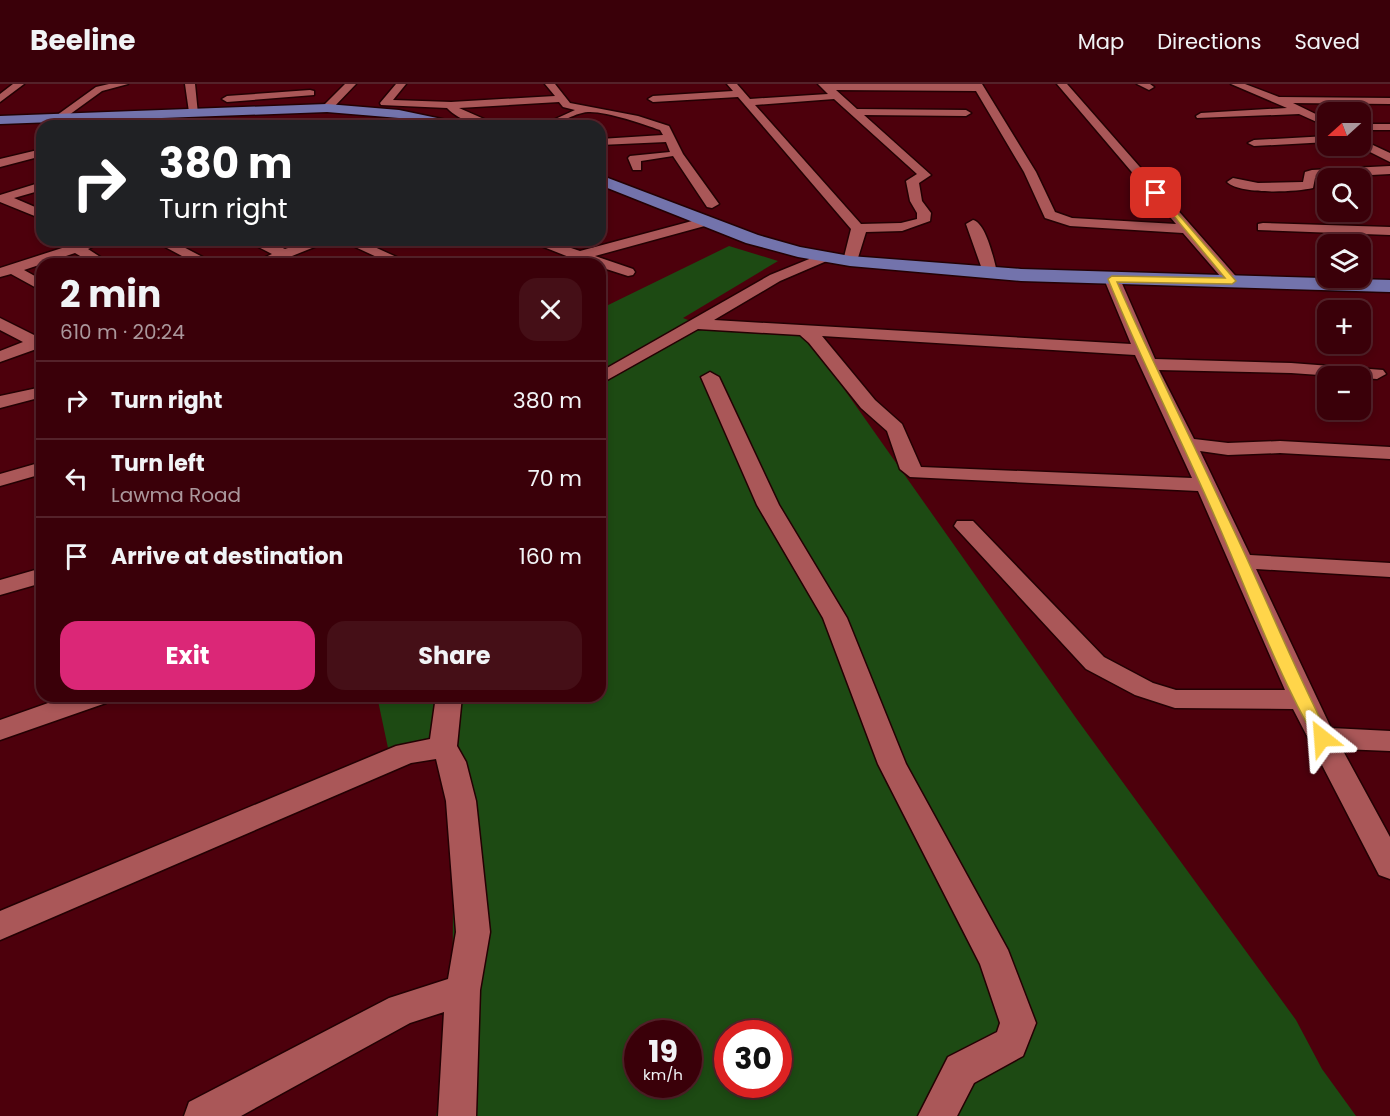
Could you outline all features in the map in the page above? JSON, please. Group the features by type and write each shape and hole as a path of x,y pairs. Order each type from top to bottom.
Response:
{"main road":[{"path":"105,120 194,112 327,108 399,114 428,120"},
{"path":"0,120 58,118 82,120"},
{"path":"606,182 710,213 782,248 850,261 1112,279 1390,286"}],"street":[{"path":"0,99 19,84"},
{"path":"58,118 99,89 123,84"},
{"path":"191,84 194,112"},
{"path":"327,108 351,84"},
{"path":"401,84 385,103 451,105 560,99"},
{"path":"732,84 857,228 859,232 850,261"},
{"path":"1062,84 1232,281"},
{"path":"1236,84 1278,100 1317,119"},
{"path":"826,86 925,175 912,181 916,201 924,213 923,221 902,227 857,228"},
{"path":"826,86 978,86 1026,165 1050,215 1070,222 1186,229"},
{"path":"235,87 227,89 228,102 310,93"},
{"path":"549,87 567,105 662,126 710,213 579,256"},
{"path":"513,90 525,89"},
{"path":"393,93 428,93"},
{"path":"653,99 837,96"},
{"path":"1278,100 1390,101"},
{"path":"451,105 459,114 477,120"},
{"path":"560,120 586,110"},
{"path":"1202,117 1301,111"},
{"path":"854,112 966,113"},
{"path":"1371,127 1390,127"},
{"path":"606,142 670,138"},
{"path":"1254,143 1317,140"},
{"path":"1371,148 1390,158"},
{"path":"0,152 36,151"},
{"path":"0,163 36,152"},
{"path":"637,167 634,158 677,154"},
{"path":"1233,182 1257,187 1305,186 1309,185 1309,175 1312,174 1390,170"},
{"path":"36,188 2,198 36,212"},
{"path":"973,224 982,244 990,272"},
{"path":"1263,227 1390,231"},
{"path":"46,258 83,246"},
{"path":"172,246 197,258"},
{"path":"266,246 284,254"},
{"path":"274,258 307,246"},
{"path":"362,246 390,258"},
{"path":"550,246 585,258"},
{"path":"77,248 94,258"},
{"path":"606,376 775,279 824,257"},
{"path":"6,271 36,261"},
{"path":"606,265 628,273"},
{"path":"6,271 36,284"},
{"path":"1112,279 1145,357 1207,485 1302,700 1390,866"},
{"path":"0,323 36,341"},
{"path":"696,324 1377,374"},
{"path":"805,331 815,339 868,404 895,428 906,452 910,469 916,473 1207,485"},
{"path":"0,357 36,343"},
{"path":"710,377 768,505 835,618 892,764 996,961 1018,1023 1010,1044 961,1070 938,1116"},
{"path":"0,402 36,393"},
{"path":"1187,444 1228,449 1280,447 1390,453"},
{"path":"0,480 36,470"},
{"path":"965,526 1095,663 1144,689 1175,699 1302,700"},
{"path":"1240,561 1390,570"},
{"path":"0,588 36,577"},
{"path":"0,730 80,702"},
{"path":"448,702 443,747 452,762 461,801 469,866 473,932 463,990 458,1116"},
{"path":"1322,738 1390,741"},
{"path":"0,926 343,782 406,753 443,747"},
{"path":"204,1116 400,1010 463,990"}],"green space":[{"path":"729,246 778,261 683,318 711,329 802,336 825,362 1076,718 1296,1020 1322,1069 1356,1116 436,1116 452,1050 454,758 388,748 378,702 606,702 606,306"}],"route":[{"path":"1156,193 1232,281 1112,279 1148,364 1227,529 1302,700 1322,738"}]}
